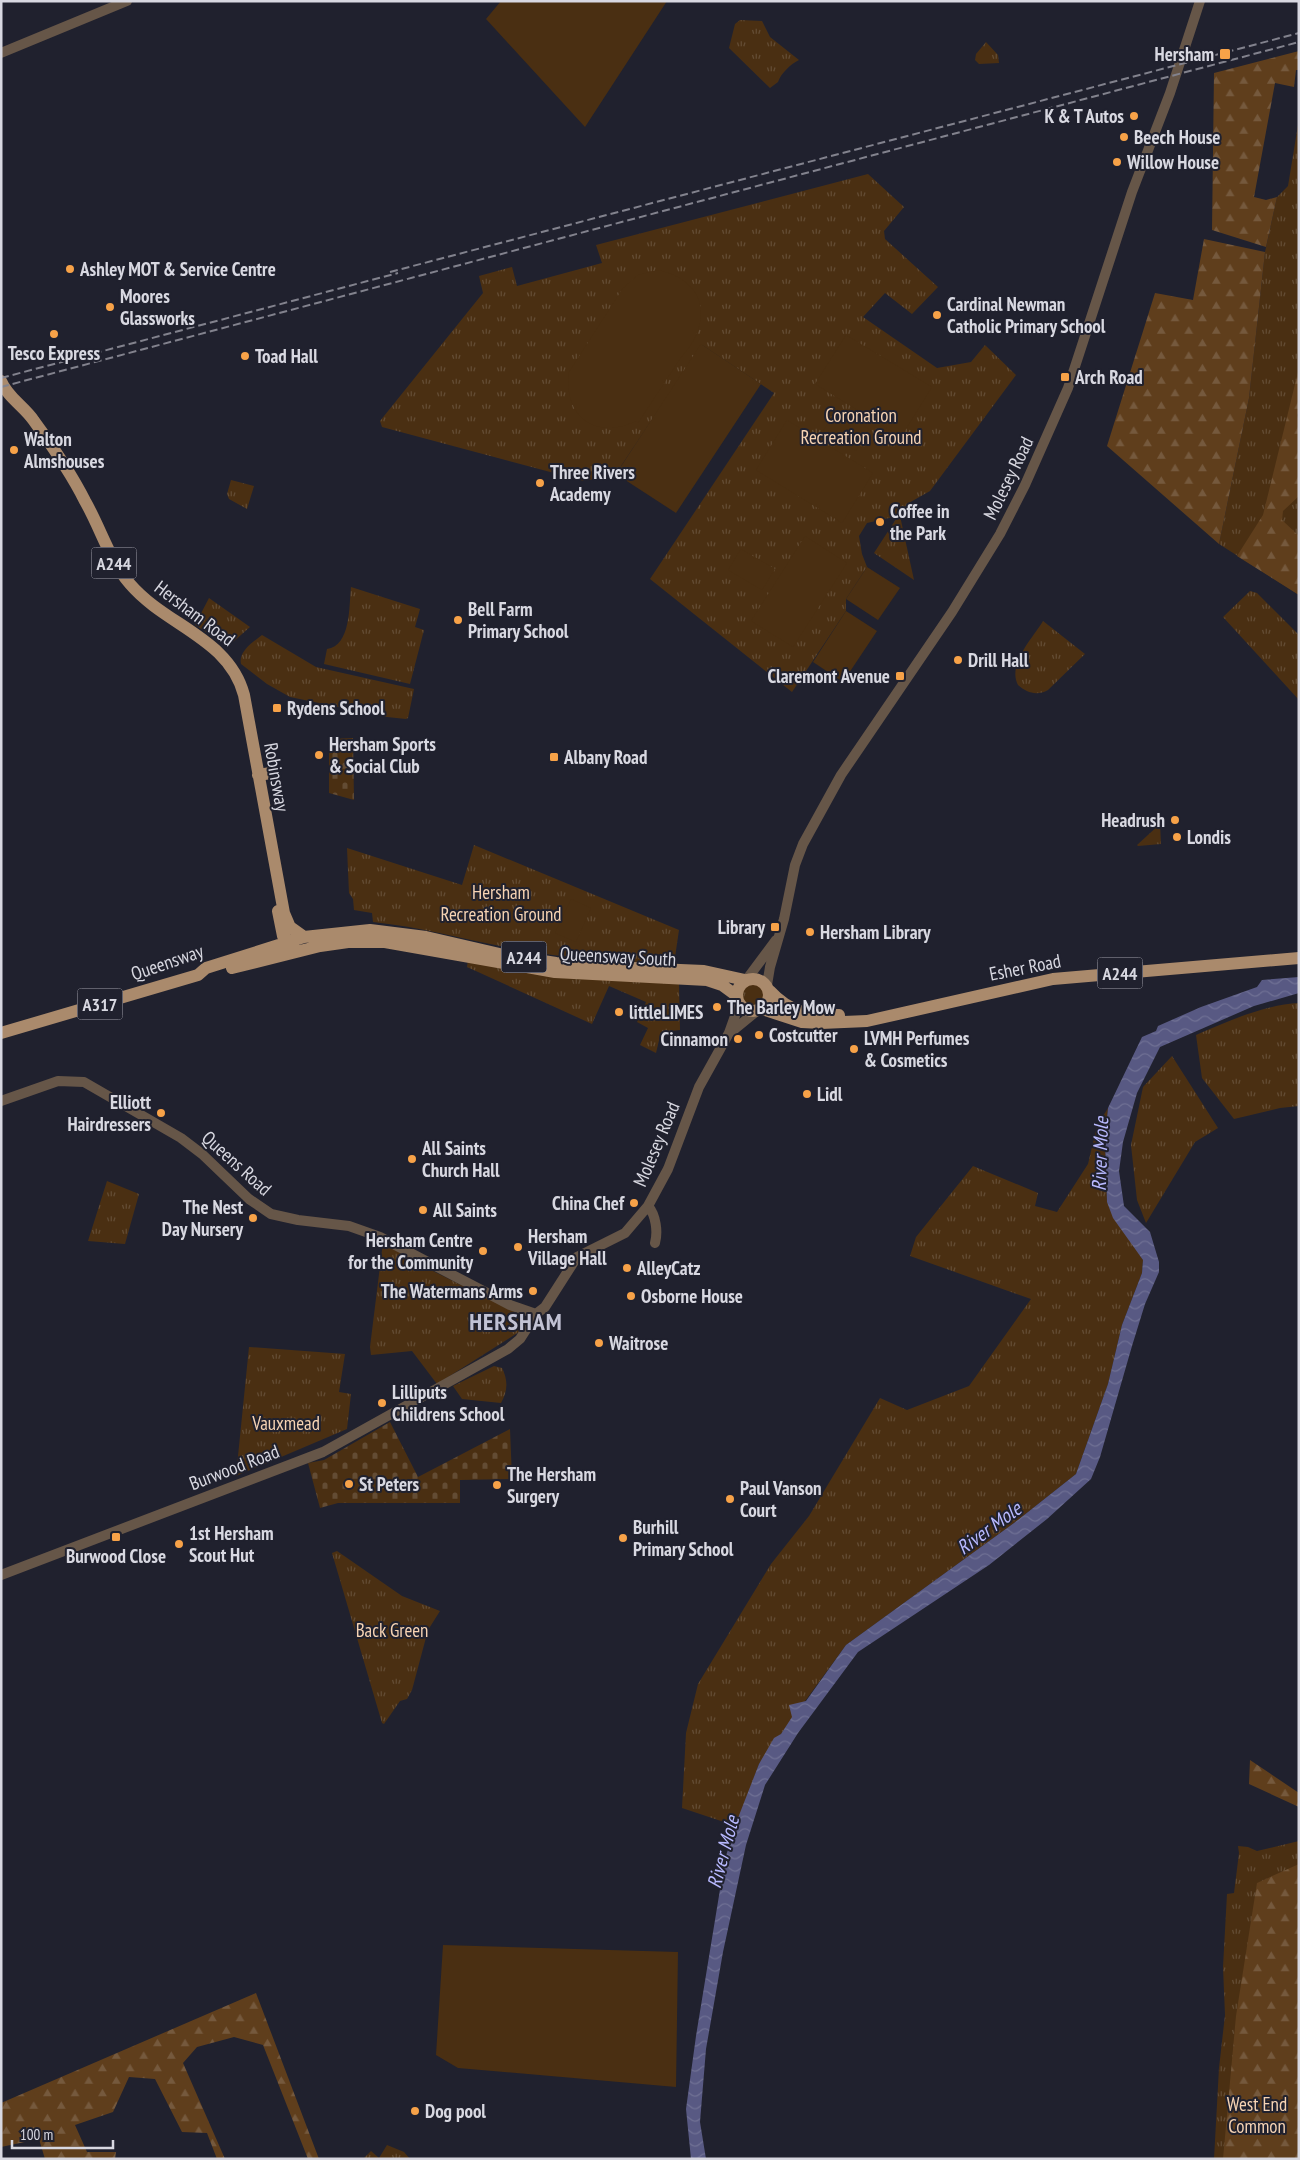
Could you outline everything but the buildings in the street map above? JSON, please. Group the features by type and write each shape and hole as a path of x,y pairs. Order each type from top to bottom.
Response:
{"main road":[{"name":"Hersham Road","path":"1,381 8,395 25,409 64,465 85,501 110,556 120,571 147,601 226,658 239,680 246,705"},
{"name":"Robinsway","path":"246,705 269,840 284,913 290,927 304,937"},
{"path":"258,775 271,773"},
{"path":"256,842 269,840"},
{"name":"Robinsway","path":"272,856 282,932 287,942"},
{"name":"Queensway South","path":"287,942 304,937 359,931 388,931 504,955 609,967 704,971 746,980"},
{"name":"A244","path":"287,942 294,947 320,946"},
{"name":"Queensway","path":"1,1033 198,974 206,968 287,942"},
{"name":"Queensway South","path":"198,974 210,974 320,946 348,942 385,942 413,945 502,964 555,972 656,979 699,979 722,985 737,998"},
{"name":"Esher Road","path":"768,988 784,1004 796,1011 819,1014 863,1014 905,1006 1013,979 1059,971 1299,951"},
{"name":"Esher Road","path":"760,1010 802,1022 866,1021 1053,979 1299,958"},
{"path":"757,979 768,988 768,1002 760,1010 746,1008 737,998 739,986 746,980 757,979"}],"street":[{"path":"1,53 127,1"},
{"name":"Molesey Road","path":"768,988 795,865 803,844 841,775 952,612 1000,534 1056,418 1071,379 1143,159 1187,44 1200,1"},
{"name":"Molesey Road","path":"746,980 779,935"},
{"name":"Molesey Road","path":"536,1314 545,1307 577,1257 625,1233 648,1206 668,1169 699,1087 729,1033 735,1016 737,998"},
{"name":"Molesey Road","path":"729,1033 760,1010"},
{"name":"Queens Road","path":"1,1101 58,1081 84,1082 181,1138 202,1154 249,1199 271,1214 360,1229 380,1237 510,1305 536,1314"},
{"path":"648,1206 653,1213 656,1243"},
{"name":"Burwood Road","path":"1,1575 323,1452 508,1349 520,1339 536,1314"}],"green space":[{"path":"501,1 667,1 585,127 486,19"},
{"path":"740,20 762,21 770,37 799,60 787,69 781,75 778,82 770,88 729,48 735,24"},
{"path":"986,42 998,55 999,63 979,64 975,60 976,54"},
{"path":"1299,51 1299,70 1296,70 1294,87 1275,83 1254,197 1266,200 1277,197 1266,247 1212,230 1214,73"},
{"path":"1298,125 1299,595 1219,544 1249,398 1265,252 1277,197 1288,186"},
{"name":"Coronation Recreation Ground","path":"868,174 904,207 884,231 885,239 938,287 912,314 885,293 863,317 937,368 971,362 985,345 1016,375 930,491 907,504 900,516 914,580 874,553 898,516 867,523 859,536 862,554 867,567 846,599 846,611 792,692 650,579 774,393 702,345 615,475 584,481 382,427 380,421 483,293 479,276 512,267 517,286 602,263 596,245"},
{"path":"1204,239 1265,252 1249,398 1219,544 1107,446 1155,293 1193,300"},
{"path":"658,270 679,278 694,291 699,300 701,310 696,336 638,423 636,421 607,428 595,426 585,421 571,401 568,388 569,372 623,288 638,275"},
{"path":"846,335 932,387 901,437 815,384"},
{"path":"701,344 761,384 676,513 616,474"},
{"path":"1299,368 1299,411 1297,415 1299,422 1299,496 1283,511 1282,520 1299,536 1299,595 1237,556 1263,515"},
{"name":"Coronation Recreation Ground","path":"836,409 869,429 856,451 823,431"},
{"path":"787,420 873,473 842,523 756,470"},
{"path":"231,480 254,486 247,509 229,499 227,494"},
{"path":"805,536 847,563 793,647 751,621"},
{"path":"741,549 775,569 762,590 728,570"},
{"path":"867,567 900,588 878,620 846,599"},
{"path":"351,587 420,609 415,627 424,630 410,684 324,664 327,649 341,641 345,633 349,614"},
{"path":"1250,591 1257,593 1299,635 1299,700 1223,617"},
{"path":"209,598 250,627 233,642 225,644 195,625"},
{"path":"846,611 877,631 843,682 813,662"},
{"path":"1043,621 1085,654 1048,690 1032,693 1018,685 1016,669 1018,660"},
{"path":"262,635 316,667 414,689 408,718 387,717 290,697 267,684 241,664 244,651"},
{"path":"353,738 354,800 329,793 329,739"},
{"path":"1160,824 1161,844 1137,845"},
{"name":"Hersham Recreation Ground","path":"474,845 679,930 674,964 594,959 535,952 426,930 373,922 372,913 354,910 353,899 349,893 347,848 462,885"},
{"path":"571,899 591,908 576,942 555,933"},
{"path":"468,959 679,984 680,1030 661,1032 656,1053 640,1045 648,1028 637,1022 646,1002 609,986 592,1024 467,967"},
{"path":"753,983 762,986 765,995 762,1004 753,1007 744,1004 741,995 744,986"},
{"path":"1299,1003 1299,1106 1280,1108 1234,1119 1202,1078 1196,1035 1259,1010"},
{"path":"1172,1056 1218,1128 1195,1142 1146,1223 1137,1200 1131,1145 1143,1087"},
{"path":"1108,1108 1105,1140 1107,1202 1143,1260 1142,1273 1122,1325 1108,1384 1076,1474 1014,1523 846,1645 759,1764 736,1826 682,1808 686,1733 698,1684 771,1564 809,1516 880,1398 907,1410 969,1386 1031,1299 910,1256 916,1237 973,1166 1038,1193 1035,1206 1057,1212 1088,1164 1097,1126"},
{"path":"107,1181 139,1194 125,1244 88,1241"},
{"path":"383,1242 425,1267 521,1315 524,1320 519,1332 437,1384 412,1351 371,1355 370,1347"},
{"name":"Vauxmead","path":"249,1347 345,1354 339,1392 351,1394 347,1429 236,1476"},
{"path":"494,1366 502,1368 505,1377 506,1390 501,1403 462,1399 453,1386"},
{"path":"390,1422 418,1477 510,1429 512,1479 460,1480 460,1503 338,1503 320,1508 308,1463 324,1460"},
{"name":"Back Green","path":"337,1551 402,1596 440,1611 428,1630 412,1690 407,1699 400,1701 384,1724 382,1723 332,1553"},
{"path":"1250,1760 1299,1793 1299,1807 1249,1784"},
{"name":"West End Common","path":"1299,1841 1299,2159 1214,2159 1219,2068 1225,2015 1223,1967 1227,1894 1234,1893 1239,1853 1238,1846 1248,1847 1257,1851"},
{"name":"West End Common","path":"1299,1864 1299,2159 1223,2159 1236,2016 1257,1883"},
{"path":"443,1945 678,1952 676,2087 458,2068 436,2055"},
{"path":"256,1993 319,2159 308,2159 263,2045 234,2037 197,2047 183,2063 225,2159 217,2159 207,2133 182,2132 155,2079 129,2077 113,2112 75,2125 87,2152 116,2152 115,2159 45,2159 39,2139 1,2147 1,2103"},
{"path":"387,2145 404,2152 410,2159 363,2159 371,2151 379,2158"}],"water":[{"path":"1299,977 1299,993 1254,1006 1160,1047 1137,1093 1123,1142 1119,1171 1124,1206 1150,1232 1159,1262 1159,1272 1145,1304 1100,1457 1091,1479 1047,1519 989,1565 858,1652 798,1733 765,1785 746,1845 723,1952 706,2049 700,2122 706,2159 691,2159 686,2109 725,1859 738,1818 759,1764 774,1738 781,1734 792,1717 789,1705 806,1701 846,1645 1014,1523 1076,1474 1108,1384 1122,1325 1142,1273 1143,1260 1113,1218 1107,1202 1105,1140 1108,1108 1142,1037 1156,1031 1158,1026 1201,1007 1257,987 1262,980"}],"railway":[{"path":"390,272 1299,33"},
{"path":"1,387 1299,42"},
{"path":"1,378 398,273"}],"place":[{"name":"Hersham","path":"1225,54"},
{"name":"K & T Autos","path":"1134,116"},
{"name":"Beech House","path":"1124,137"},
{"name":"Willow House","path":"1117,162"},
{"name":"Ashley MOT & Service Centre","path":"70,269"},
{"name":"Moores Glassworks","path":"110,307"},
{"name":"Cardinal Newman Catholic Primary School","path":"937,315"},
{"name":"Tesco Express","path":"54,334"},
{"name":"Toad Hall","path":"245,356"},
{"name":"Arch Road","path":"1065,377"},
{"name":"Walton Almshouses","path":"14,450"},
{"name":"Three Rivers Academy","path":"540,483"},
{"name":"Coffee in the Park","path":"880,522"},
{"name":"Bell Farm Primary School","path":"458,620"},
{"name":"Drill Hall","path":"958,660"},
{"name":"Claremont Avenue","path":"900,676"},
{"name":"Rydens School","path":"277,708"},
{"name":"Hersham Sports & Social Club","path":"319,755"},
{"name":"Albany Road","path":"554,757"},
{"name":"Headrush","path":"1175,820"},
{"name":"Londis","path":"1177,837"},
{"name":"Library","path":"775,927"},
{"name":"Hersham Library","path":"810,932"},
{"name":"The Barley Mow","path":"717,1007"},
{"name":"littleLIMES","path":"619,1012"},
{"name":"Costcutter","path":"759,1035"},
{"name":"Cinnamon","path":"738,1039"},
{"name":"LVMH Perfumes & Cosmetics","path":"854,1049"},
{"name":"Lidl","path":"807,1094"},
{"name":"Elliott Hairdressers","path":"161,1113"},
{"name":"All Saints Church Hall","path":"412,1159"},
{"name":"China Chef","path":"634,1203"},
{"name":"All Saints","path":"423,1210"},
{"name":"The Nest Day Nursery","path":"253,1218"},
{"name":"Hersham Village Hall","path":"518,1247"},
{"name":"Hersham Centre for the Community","path":"483,1251"},
{"name":"AlleyCatz","path":"627,1268"},
{"name":"The Watermans Arms","path":"533,1291"},
{"name":"Osborne House","path":"631,1296"},
{"name":"Waitrose","path":"599,1343"},
{"name":"Lilliputs Childrens School","path":"382,1403"},
{"name":"St Peters","path":"349,1484"},
{"name":"The Hersham Surgery","path":"497,1485"},
{"name":"Paul Vanson Court","path":"730,1499"},
{"name":"Burwood Close","path":"116,1537"},
{"name":"Burhill Primary School","path":"623,1538"},
{"name":"1st Hersham Scout Hut","path":"179,1544"},
{"name":"Dog pool","path":"415,2111"}],"district":[{"name":"HERSHAM","path":"516,1321"}],"water label":[{"name":"River Mole","path":"1100,1154"},
{"name":"River Mole","path":"989,1528"},
{"name":"River Mole","path":"723,1852"}]}
